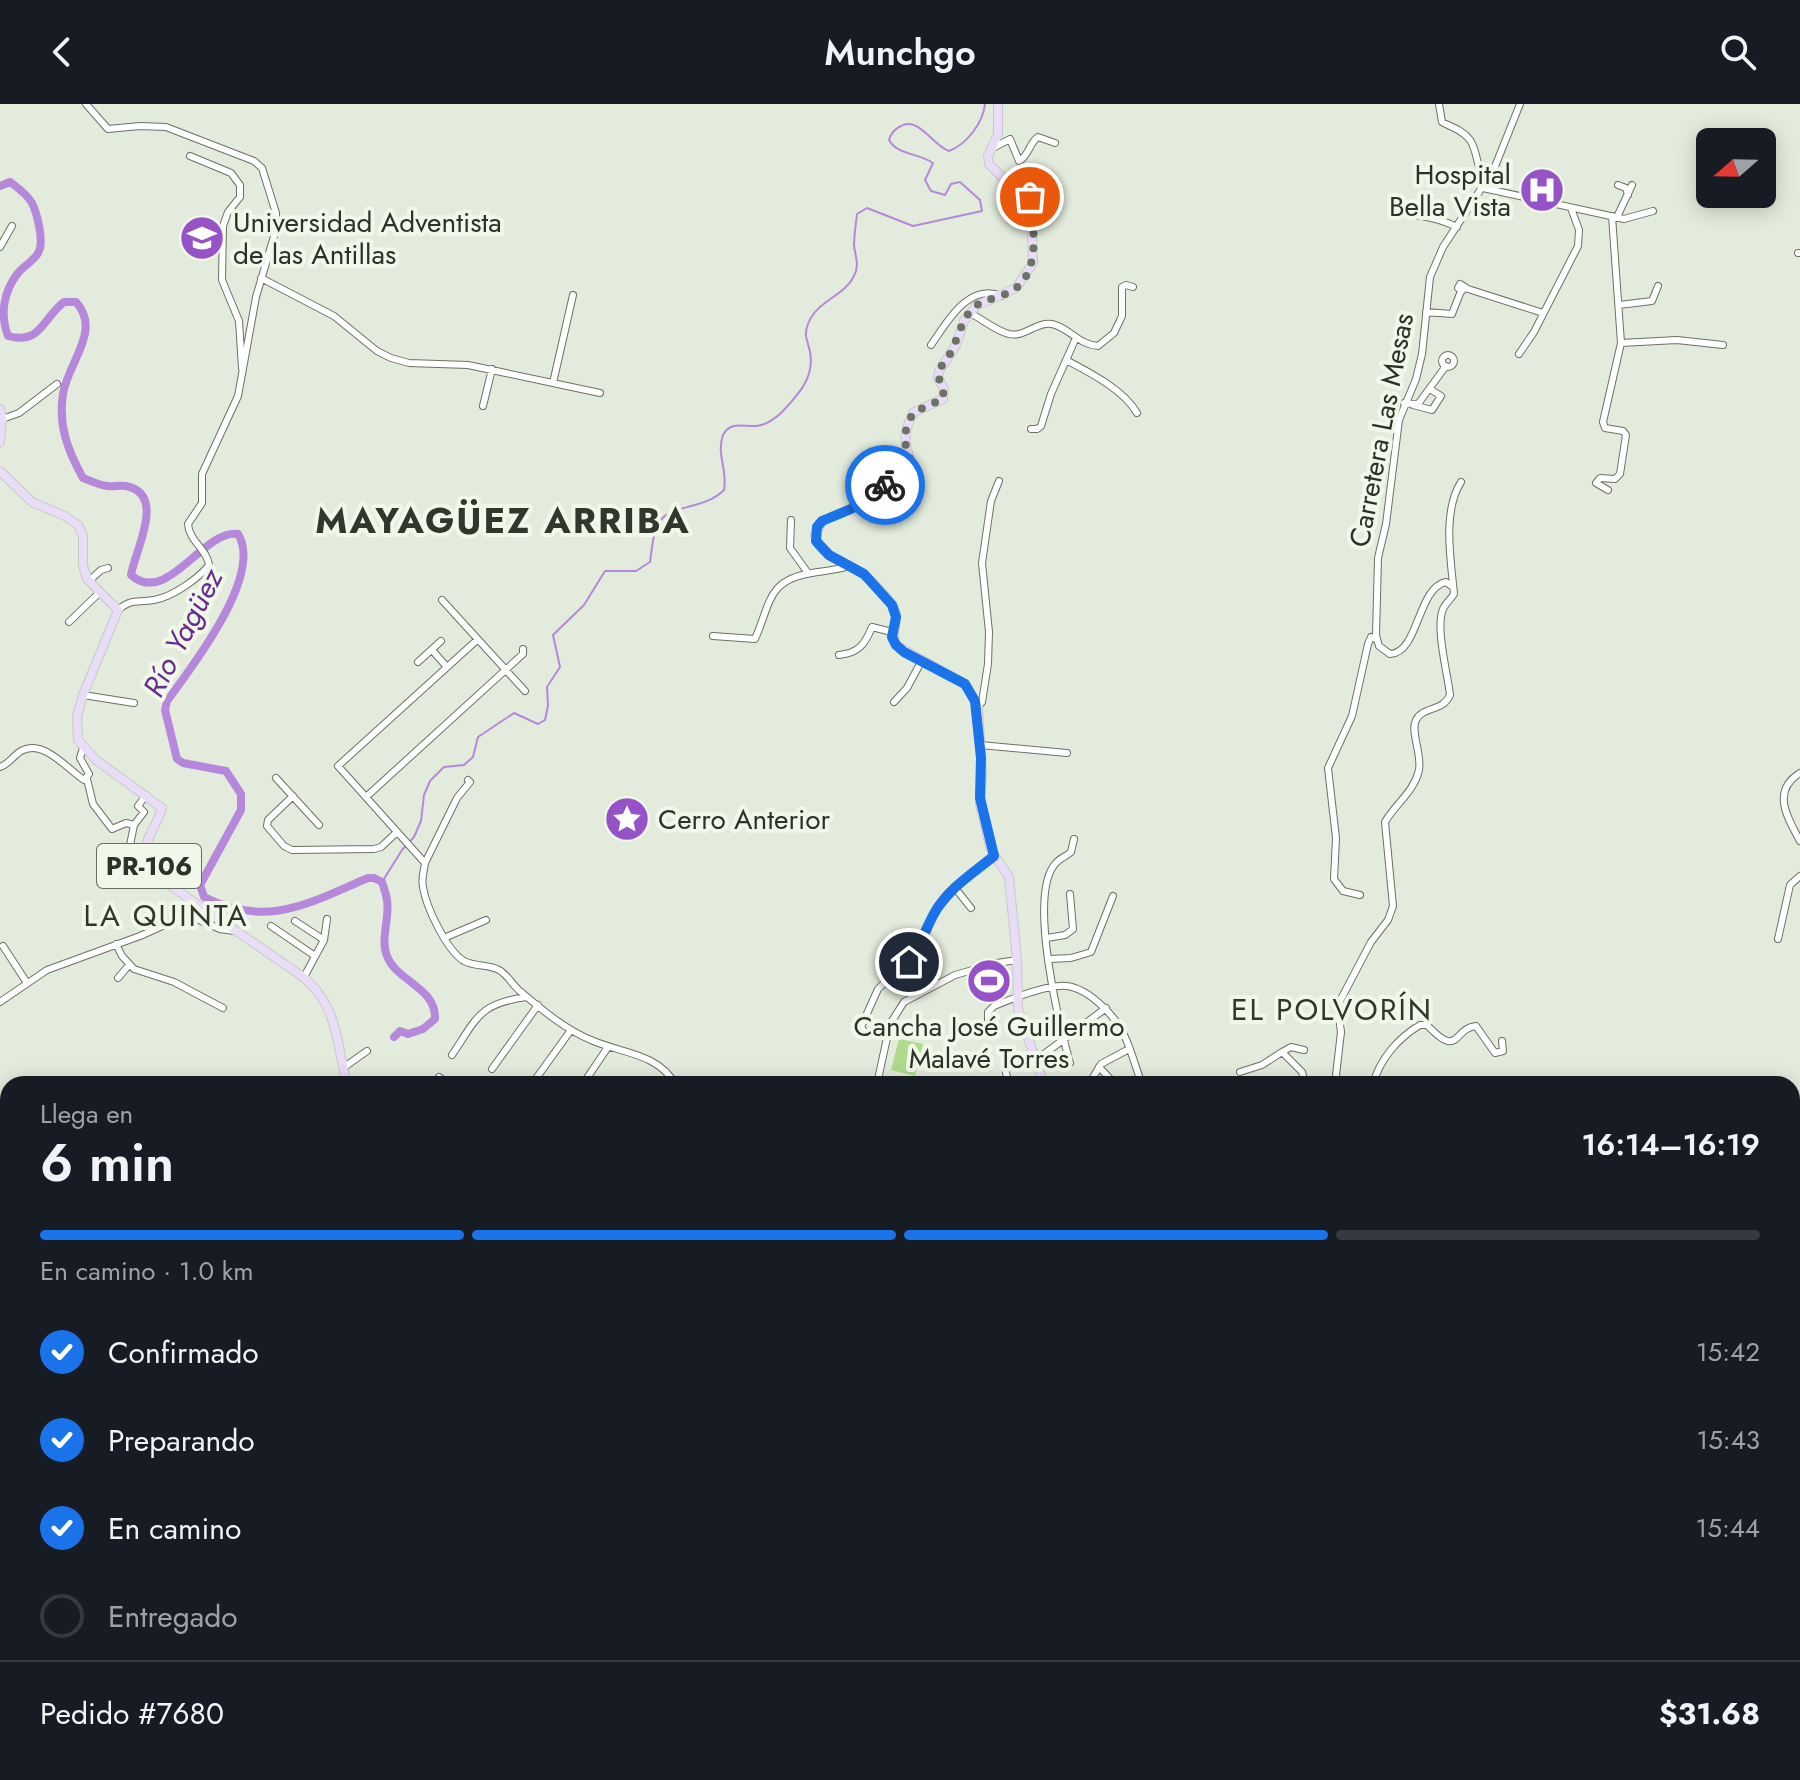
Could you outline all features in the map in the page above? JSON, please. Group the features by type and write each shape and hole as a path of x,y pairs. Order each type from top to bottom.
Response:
{"main road":[{"path":"998,104 998,134 988,156 989,164 1001,176 1025,190 1031,205 1033,263 1016,288 976,306 970,313 956,345 939,371 938,378 944,389 943,399 914,412 905,430 904,446 913,466 908,474 883,486 851,509 822,521 815,535 821,549 868,578 893,607 896,617 892,632 898,648 965,684 978,707 980,798 994,856 1009,877 1020,1017 1041,1076"},
{"path":"0,442 1,414"},
{"path":"0,471 32,502 78,525 83,536 83,565 89,581 118,610 83,695 76,729 83,748 146,795"},
{"name":"PR-106","path":"146,795 162,808 145,842 145,856 156,876 304,977 322,996 331,1012 345,1076"}],"street":[{"path":"86,104 108,129 166,127 260,165 276,219 238,396 202,474 202,503 188,524 189,533 207,557 209,565 170,594 156,600 128,602 118,610"},
{"path":"1439,104 1442,122 1455,127 1471,140 1484,186 1614,216 1636,217 1653,211"},
{"name":"Carretera Las Mesas","path":"1376,639 1378,558 1386,524 1399,420 1418,373 1431,273 1440,252 1484,186 1520,104"},
{"path":"991,149 1010,139 1019,161 1038,137 1055,143"},
{"path":"190,156 231,173 240,185 240,197 228,212 223,226 222,280 239,321 243,371"},
{"path":"1618,185 1626,188 1629,196"},
{"path":"1608,490 1596,483 1600,478 1615,479 1620,474 1626,435 1623,431 1605,428 1603,422 1621,343 1614,216 1629,196 1632,185"},
{"path":"1519,354 1531,337 1579,240 1571,208"},
{"path":"1393,210 1436,217 1457,227"},
{"path":"0,247 12,226"},
{"path":"261,278 334,316 377,351 391,358 409,363 492,369 600,393"},
{"path":"1619,305 1652,301 1658,286"},
{"path":"970,313 1009,334 1049,324 1061,328 1075,340 1098,346 1109,339 1122,316 1122,287 1133,287"},
{"path":"1426,312 1452,314 1463,290 1543,313"},
{"path":"931,345 960,305 990,293 1001,296"},
{"path":"553,383 573,295"},
{"path":"1031,429 1041,426 1075,340"},
{"path":"1621,343 1677,340 1723,345"},
{"path":"1066,360 1130,401 1137,413"},
{"path":"1413,405 1422,401 1446,366"},
{"path":"483,406 492,369"},
{"path":"1,414 19,413 57,384"},
{"path":"1404,403 1432,410 1441,396 1430,389"},
{"path":"978,707 982,702 988,654 982,563 991,501 999,481"},
{"path":"1336,1076 1341,999 1371,942 1388,920 1393,906 1384,827 1417,778 1420,763 1414,732 1416,720 1422,714 1443,706 1449,699 1442,618 1443,609 1453,597 1450,532 1454,501 1461,482"},
{"path":"791,520 790,548 808,573"},
{"path":"713,636 755,639 779,584 808,573 850,566"},
{"path":"89,581 108,568"},
{"path":"1360,895 1343,891 1334,879 1336,838 1327,774 1352,716 1371,637 1386,652 1395,655 1407,643 1435,587 1446,582 1453,587"},
{"path":"69,622 100,592"},
{"path":"442,600 525,691"},
{"path":"839,655 849,655 860,649 872,627 892,632"},
{"path":"425,863 338,766 477,640"},
{"path":"418,662 441,641"},
{"path":"366,797 395,776 523,654 523,649"},
{"path":"432,650 447,667"},
{"path":"894,702 907,688 921,662"},
{"path":"83,695 134,703"},
{"path":"980,745 1067,753"},
{"path":"83,748 80,758 89,771 87,779 93,804 112,829 126,823 134,825"},
{"path":"0,767 24,750 43,749 81,778 87,779"},
{"path":"1800,773 1785,787 1782,797 1800,841"},
{"path":"276,778 319,825"},
{"path":"468,780 470,782 457,798 425,863 423,887 444,938 462,960 499,970 527,997 571,1030 608,1047 646,1058 661,1066 669,1076"},
{"path":"130,845 134,825 144,812 138,806 146,795"},
{"path":"293,796 268,820 267,826 284,846 292,850 374,849 381,847 396,833"},
{"path":"1789,819 1799,821"},
{"path":"1070,1063 1051,988 1044,893 1056,863 1071,852 1074,839"},
{"path":"119,863 145,856"},
{"path":"888,1036 865,1033 861,1027 878,989 919,949 935,912 955,888 994,856"},
{"path":"1778,939 1790,885 1800,876"},
{"path":"955,888 971,908"},
{"path":"1047,938 1068,934 1073,929 1070,894"},
{"path":"1049,959 1071,958 1091,952 1113,896"},
{"path":"0,1002 47,970 186,917 234,931"},
{"path":"304,977 324,940 327,919"},
{"path":"444,938 486,920"},
{"path":"295,921 324,940"},
{"path":"271,926 315,956"},
{"path":"116,944 129,965 174,982 223,1008"},
{"path":"3,946 27,983"},
{"path":"919,949 937,955"},
{"path":"873,1035 892,1021 904,1002 947,978 1017,960"},
{"path":"118,978 129,965"},
{"path":"988,1032 990,1010 1060,985 1071,988 1106,1008 1122,1031 1139,1076"},
{"path":"452,1055 487,1007 500,1001 527,997"},
{"path":"492,1069 538,1005"},
{"path":"1036,1060 1106,1008"},
{"path":"879,1076 888,1036 893,1031 892,1021"},
{"path":"1376,1076 1384,1057 1420,1025 1427,1025 1440,1039 1447,1041 1459,1038 1467,1028 1476,1026 1495,1053 1503,1051 1502,1041"},
{"path":"538,1076 571,1030"},
{"path":"343,1068 365,1052 358,1042"},
{"path":"588,1076 608,1047"},
{"path":"1240,1072 1267,1062 1291,1047 1304,1050"},
{"path":"1094,1076 1099,1067 1129,1049"},
{"path":"1282,1052 1303,1076"},
{"path":"1099,1067 1107,1076"}],"green space":[{"path":"899,1039 923,1044 915,1076 891,1070"}],"waterway":[{"path":"382,882 414,837 421,821 424,795 430,781 444,767 464,765 473,757 478,737 514,713 538,724 545,720 547,687 560,667 553,635 584,605 605,571 636,571 650,562 654,533 663,517 716,497 724,490 721,442 726,431 733,426 768,423 799,392 810,370 806,335 808,324 818,309 850,283 856,272 854,245 857,214 867,208 913,226 982,211 980,200 960,182 951,184 945,195 931,191 925,180 933,163 897,149 889,140 899,127 914,125 949,151 973,132 985,104"},
{"name":"Río Yagüez","path":"0,186 10,182 30,199 38,220 41,241 37,254 18,273 6,296 4,312 8,336 19,338 34,334 64,302 76,302 83,313 85,335 63,394 63,428 83,478 109,486 126,486 138,491 145,500 145,524 131,575 144,582 158,581 171,575 212,543 238,534 243,552 241,573 233,596 207,644 167,701 165,710 177,759 183,763 226,771 241,794 241,810 200,885 204,897 248,911 268,912 307,903 368,878 382,882 388,907 384,943 387,956 392,965 429,999 435,1019 423,1029 408,1034 400,1031 394,1037"}],"way so far":[{"path":"885,485 902,479 913,466 904,446 905,430 914,412 943,399 944,389 938,378 939,371 956,345 964,321 972,309 1012,290 1027,275 1033,263 1030,197"}],"place":[{"name":"Hospital Bella Vista","path":"1542,190"},
{"name":"Universidad Adventista de las Antillas","path":"202,238"},
{"name":"Cerro Anterior","path":"627,819"},
{"name":"Cancha José Guillermo Malavé Torres","path":"989,981"}],"district":[{"name":"MAYAGÜEZ ARRIBA","path":"503,520"},
{"name":"LA QUINTA","path":"166,916"},
{"name":"EL POLVORÍN","path":"1332,1010"}],"route":[{"path":"885,485 851,509 822,521 817,527 816,541 829,555 864,574 892,605 896,617 892,637 898,648 965,684 971,693 978,707 982,774 980,804 994,856 955,888 935,912 919,949 909,962"}]}
